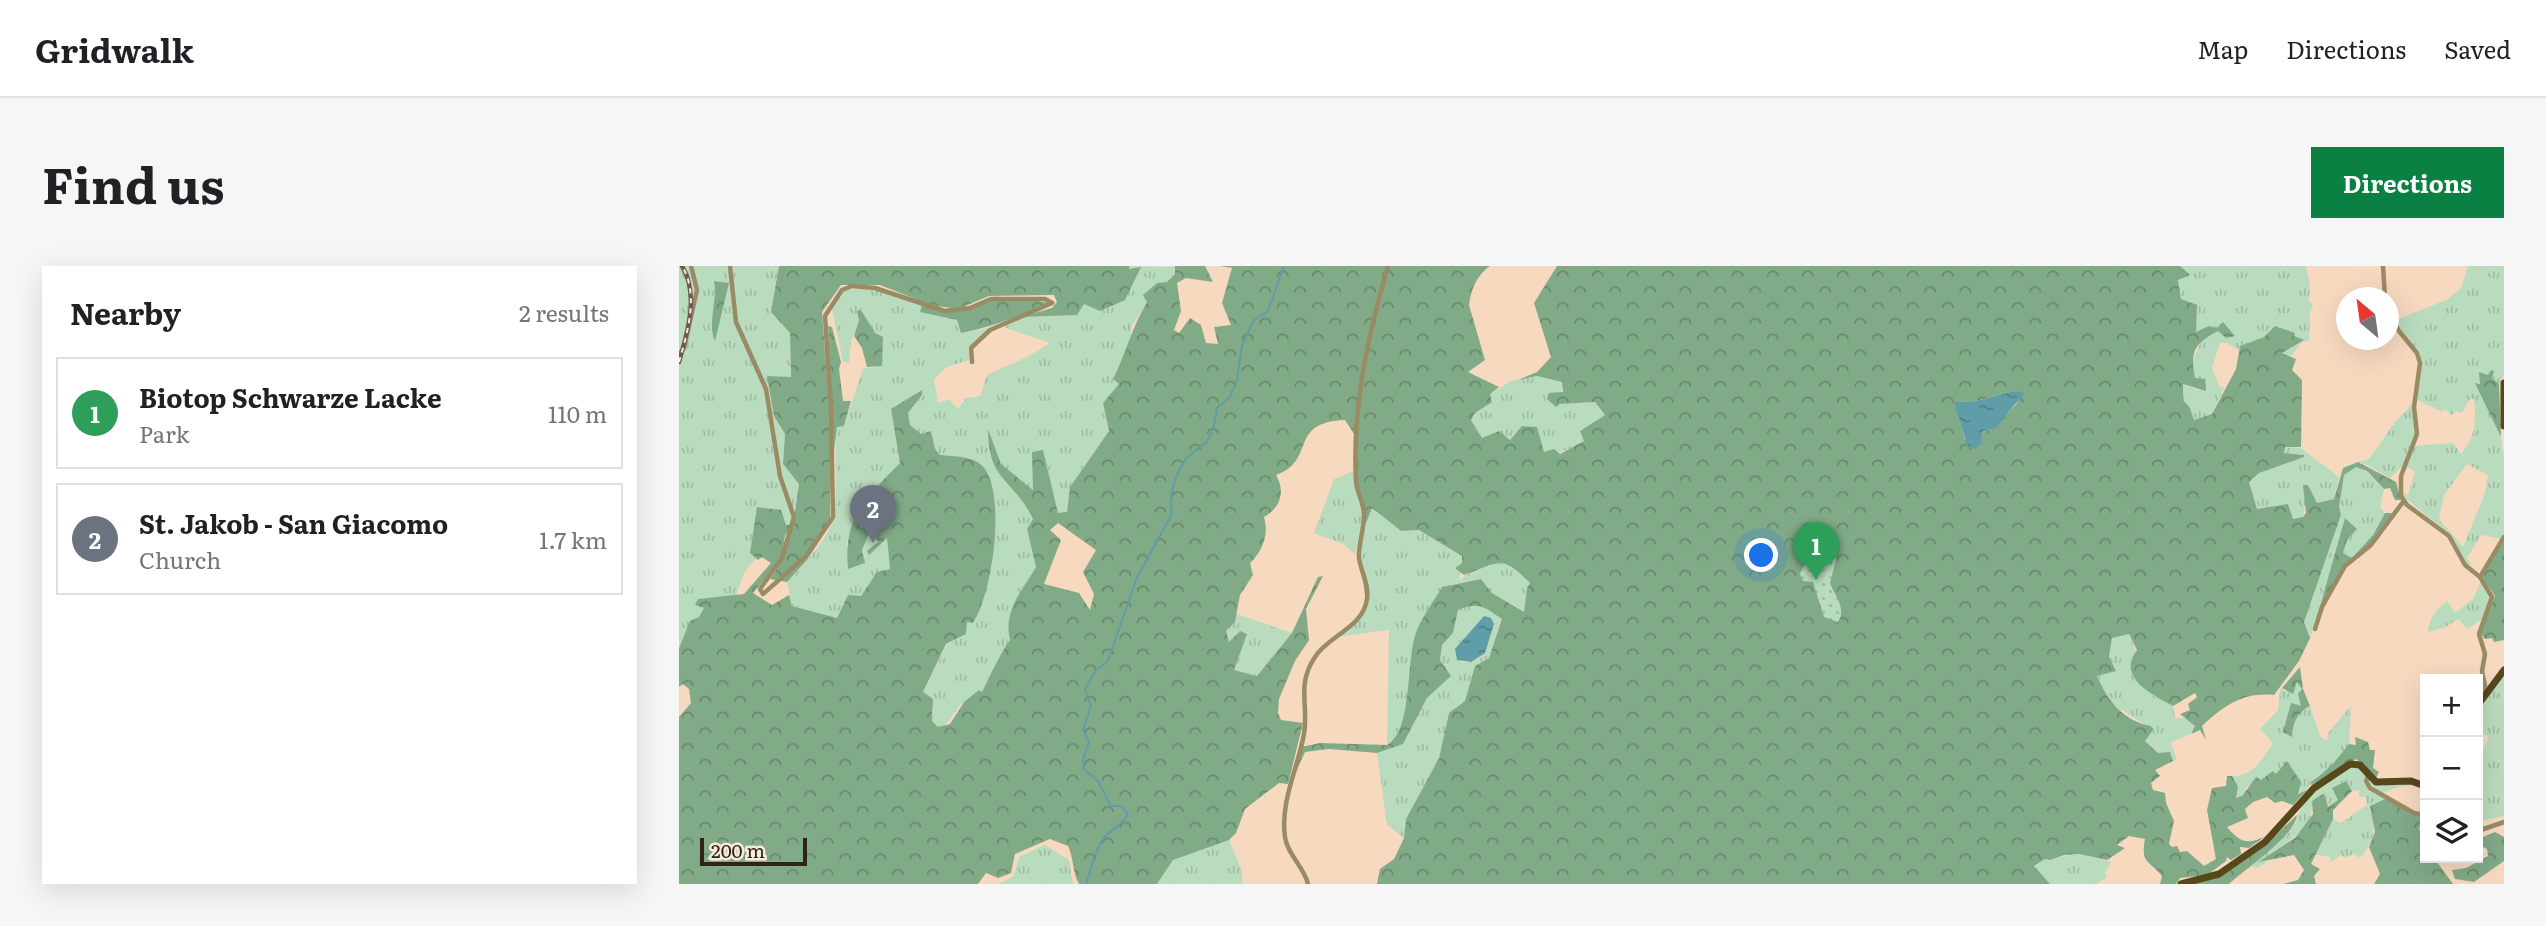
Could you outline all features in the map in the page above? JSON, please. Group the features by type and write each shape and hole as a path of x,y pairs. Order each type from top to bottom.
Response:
{"main road":[{"path":"2504,383 2504,426"},
{"path":"2483,698 2504,670"},
{"path":"2181,883 2219,874 2265,842 2314,788 2346,766 2357,763 2376,782 2411,781 2420,784"}],"street":[{"path":"679,354 684,348 697,290 691,266"},
{"path":"730,266 736,323 766,389 780,476 794,517 782,558 760,589 763,594 806,556 833,517 829,458 831,410 825,316 844,289 876,288 945,311 971,308 991,299 1051,300 1051,306 1014,317 976,340 971,348 972,362"},
{"path":"1308,884 1303,869 1285,841 1286,798 1304,736 1303,689 1311,663 1325,643 1358,619 1366,602 1366,583 1359,557 1364,505 1356,482 1358,407 1375,311 1388,266"},
{"path":"2383,266 2384,287"},
{"path":"2399,331 2417,353 2420,363 2414,407 2416,437 2400,482 2403,502 2449,536 2465,565 2480,578 2492,597 2479,634 2485,654 2482,674"},
{"path":"2315,629 2322,607 2345,566 2371,545 2403,502"},
{"path":"2480,578 2504,537"},
{"path":"2368,775 2366,781 2370,788 2420,814"},
{"path":"2483,829 2504,822"}],"green space":[{"path":"679,266 779,266 771,312 790,333 791,378 768,376 774,415 785,434 783,464 799,484 795,525 786,525 750,553 756,558 745,571 736,596 698,599 704,608 699,617 690,622 679,648"},
{"path":"779,266 1141,267 1125,300 1100,311 1084,304 1077,315 1021,317 1052,308 1057,302 1054,295 989,296 958,309 931,305 880,285 841,285 822,312 830,419 830,518 834,519 807,560 787,582 770,579 788,546 799,484 783,464 785,434 774,416 767,376 791,377 790,333 771,312"},
{"path":"1129,266 1176,267 1175,274 1147,302 1132,326 1129,347 1113,379 1119,384 1103,403 1109,431 1070,487 1067,512 1058,514 1043,450 1034,491 1001,464 988,430 989,447 998,471 1033,519 1027,529 1036,567 1013,612 1010,640 982,692 961,704 945,726 938,727 931,721 934,710 923,692 947,644 966,634 972,458 940,455 935,449 931,431 921,434 909,425 908,413 922,395 891,409 900,464 859,504 846,546 866,557 862,550 871,527 878,542 867,552 869,554 887,537 890,569 877,572 861,597 837,618 792,606 787,582 819,545 833,520 837,427 844,426 863,369 882,366 875,333 859,320 851,342 849,363 843,362 832,309 843,291 873,290 922,305 921,312 957,320 962,333 992,327 968,347 969,360 947,367 934,379 938,403 949,399 958,409 966,398 980,396 987,375 1050,343 1003,327 1021,317 1077,315 1084,304 1140,267 1128,270"},
{"path":"1175,266 1205,266 1213,282 1186,278 1177,283 1181,311 1174,330 1179,333 1190,318 1201,325 1206,343 1218,344 1214,327 1231,325 1222,303 1232,268 1220,266 1387,266 1374,311 1354,434 1345,420 1327,422 1316,427 1308,435 1296,461 1276,475 1281,487 1280,499 1274,509 1264,517 1264,542 1250,563 1253,575 1240,595 1235,622 1226,631 1229,642 1240,631 1247,634 1234,670 1257,676 1292,633 1318,577 1323,576 1306,609 1309,640 1295,661 1279,699 1278,713 1281,720 1303,723 1288,784 1279,783 1245,809 1236,833 1229,840 1173,860 1157,884 1079,884 1068,846 1050,839 1015,854 1011,873 998,878 986,873 978,884 679,884 679,717 691,703 689,689 683,684 679,687 679,648 690,621 699,617 704,608 695,605 698,599 744,594 771,563 762,557 758,560 750,553 757,507 781,510 786,525 792,525 785,536 782,558 753,593 772,605 789,595 792,606 837,618 848,595 861,596 877,572 890,569 887,538 869,555 867,551 878,542 871,528 862,550 865,563 848,569 849,535 859,509 900,463 891,409 922,390 922,395 908,413 910,425 921,434 931,431 935,449 940,455 965,458 981,464 991,483 995,502 991,570 980,609 973,623 967,622 966,634 946,644 923,692 933,699 932,721 938,727 950,724 964,702 979,690 982,692 1010,640 1011,610 1036,567 1027,529 1033,519 992,460 988,429 1001,464 1033,490 1032,452 1043,450 1058,513 1067,512 1070,487 1109,431 1103,403 1119,384 1113,379 1147,302 1143,295 1157,283 1167,282 1175,274","holes":["1058,523 1096,550 1083,572 1094,594 1090,610 1079,593 1044,584 1061,540 1050,530"]},
{"path":"1389,266 1490,266 1475,283 1469,305 1485,360 1468,372 1499,387 1490,394 1492,402 1475,413 1471,420 1482,438 1499,431 1510,440 1522,426 1537,427 1544,452 1554,449 1560,454 1584,441 1580,431 1605,415 1595,402 1560,404 1556,407 1547,399 1549,393 1563,392 1562,382 1537,376 1518,380 1537,372 1551,357 1534,303 1557,266 2180,266 2190,275 2178,280 2181,299 2197,305 2196,332 2209,326 2217,328 2223,322 2235,336 2226,338 2218,331 2196,349 2193,361 2195,378 2205,379 2206,391 2183,384 2183,400 2190,408 2194,420 2212,414 2236,369 2240,346 2264,337 2275,326 2295,333 2294,336 2304,340 2282,353 2296,359 2292,370 2302,380 2301,447 2285,447 2283,453 2304,457 2259,473 2249,482 2257,509 2288,504 2293,519 2303,517 2306,513 2303,485 2308,485 2317,503 2334,499 2343,468 2358,462 2396,482 2401,500 2395,500 2390,488 2384,489 2367,471 2356,467 2344,475 2339,507 2341,515 2304,622 2310,638 2299,661 2274,695 2243,698 2210,719 2202,726 2206,740 2200,730 2191,734 2195,726 2180,714 2190,710 2188,704 2197,697 2195,693 2173,706 2147,691 2139,684 2131,669 2137,650 2129,634 2112,638 2109,657 2116,671 2097,676 2117,708 2132,719 2151,726 2153,730 2145,741 2158,753 2170,752 2173,761 2155,770 2160,776 2151,783 2153,790 2165,793 2166,803 2174,821 2169,844 2172,847 2177,846 2180,852 2187,851 2204,866 2216,859 2207,810 2212,788 2226,786 2227,776 2232,776 2238,786 2236,798 2242,796 2256,777 2261,780 2273,771 2276,774 2287,761 2301,782 2298,794 2307,790 2293,805 2282,801 2275,803 2267,797 2253,802 2245,809 2248,818 2227,827 2244,841 2264,837 2249,848 2240,847 2241,854 2231,860 2227,857 2226,861 2207,875 2180,878 2176,884 2160,884 2162,876 2145,857 2145,839 2129,836 2117,845 2125,848 2107,860 2079,854 2064,855 2045,859 2034,866 2050,884 1377,884 1380,869 1394,859 1404,838 1406,819 1439,758 1449,713 1465,701 1475,666 1489,658 1502,619 1481,607 1471,606 1458,610 1453,633 1442,645 1440,660 1451,676 1427,698 1403,744 1377,753 1329,749 1305,752 1293,779 1301,747 1320,743 1387,745 1396,737 1401,725 1417,630 1442,587 1481,579 1492,593 1524,612 1530,583 1512,567 1499,563 1464,575 1455,568 1462,563 1462,556 1419,530 1401,531 1372,508 1365,526 1356,483 1359,407 1371,335","holes":["2014,391 2017,403 1997,426 1965,440 1955,402 1976,401"]},
{"path":"2181,266 2306,266 2310,286 2309,300 2313,305 2310,312 2309,340 2302,342 2291,356 2282,353 2303,341 2264,337 2241,346 2239,350 2227,343 2220,343 2212,367 2219,386 2224,388 2212,414 2194,420 2190,408 2183,400 2183,384 2199,390 2191,364 2203,337 2218,331 2217,328 2195,332 2197,305 2181,300 2178,280"},
{"path":"2468,266 2504,266 2504,374 2499,384 2488,375 2481,384 2476,383 2501,437 2504,458 2504,535 2502,539 2481,535 2467,558 2471,563 2468,566 2448,533 2404,497 2402,492 2408,495 2415,471 2403,466 2390,478 2358,462 2369,459 2395,422 2413,403 2415,435 2412,446 2453,443 2461,454 2470,441 2474,428 2474,399 2470,399 2462,413 2457,411 2451,415 2445,409 2442,412 2417,400 2422,362 2420,353 2399,327 2399,319 2448,299 2461,288","holes":["2467,464 2488,475 2485,493 2463,547 2439,519 2444,495"]},
{"path":"714,281 729,283 715,341 712,326"},
{"path":"1032,300 1049,303 995,324 961,333 957,320 920,312 922,305 945,312 991,301"},
{"path":"861,310 875,333 883,337 882,366 867,367 862,348 854,336 859,320 857,311"},
{"path":"828,326 832,327 841,362 839,369 843,401 851,401 844,426 837,427 834,452"},
{"path":"2491,370 2494,371 2492,378 2499,384 2501,437 2475,383 2480,384 2479,372 2488,375"},
{"path":"1537,376 1563,382 1560,404 1595,402 1605,415 1580,431 1585,441 1563,451 1549,453 1514,434 1510,440 1482,438 1471,420 1475,413 1491,402 1490,394 1511,381"},
{"path":"2284,447 2301,448 2339,477 2334,499 2317,503 2308,485 2303,517 2293,519 2257,509 2249,482 2259,473 2304,457 2283,453"},
{"path":"2355,466 2367,472 2384,489 2380,507 2385,513 2373,535 2352,558 2343,553 2347,540 2346,519 2310,638 2304,622 2341,515 2339,507 2344,475"},
{"path":"1354,471 1363,517 1355,554 1343,544 1314,533 1334,479"},
{"path":"1372,508 1401,531 1419,530 1463,556 1459,581 1488,566 1507,563 1531,583 1527,588 1524,612 1492,593 1481,579 1452,584 1428,613 1417,632 1402,725 1396,737 1387,745 1389,630 1336,637 1358,619 1363,610 1365,593 1361,550"},
{"path":"2385,513 2392,513 2370,544 2344,565 2315,624 2345,518 2357,529 2347,540 2343,553 2352,558 2373,535"},
{"path":"1828,536 1836,560 1830,583 1841,607 1838,622 1824,617 1813,582 1803,581 1800,574 1811,550"},
{"path":"2504,539 2504,640 2494,642 2492,638 2485,639 2480,633 2495,596 2482,577"},
{"path":"2481,581 2491,597 2482,619 2468,629 2458,619 2446,627 2428,632 2431,618 2440,607 2447,601 2455,613 2473,599"},
{"path":"1471,604 1481,604 1503,619 1489,658 1475,666 1465,701 1449,713 1439,758 1406,819 1404,838 1387,825 1377,753 1403,744 1427,698 1451,676 1440,660 1442,645 1453,633 1458,610","holes":["1494,624 1480,656 1469,662 1461,662 1458,646"]},
{"path":"1234,613 1292,633 1257,676 1234,670 1226,631 1235,622"},
{"path":"2129,634 2152,695 2173,706 2175,718 2187,718 2196,726 2190,734 2171,742 2177,760 2173,761 2170,753 2158,753 2145,741 2152,730 2122,710 2116,710 2097,676 2115,670 2109,657 2112,637"},
{"path":"2300,667 2303,689 2310,706 2302,711 2297,719 2292,737 2283,732 2291,703 2301,706 2298,694 2302,689 2297,682 2293,694 2282,688"},
{"path":"2504,674 2504,816 2483,820 2483,750 2489,737 2483,733 2483,706"},
{"path":"2297,682 2302,689 2301,707 2291,703 2284,732 2292,736 2297,718 2310,706 2320,736 2327,741 2328,733 2351,706 2349,747 2340,760 2311,782 2307,790 2297,794 2276,774 2247,786 2242,796 2235,798 2238,786 2232,776 2251,770 2265,755 2273,743 2260,729 2278,710 2282,688 2285,692"},
{"path":"2355,737 2368,742 2370,750 2375,750 2373,768 2379,772 2376,778 2356,759 2311,785 2349,744 2356,745"},
{"path":"2357,766 2366,776 2382,784 2418,787 2401,787 2383,793 2385,799 2370,807 2372,840 2360,858 2354,854 2345,858 2341,855 2331,862 2330,857 2314,854 2333,819 2341,823 2367,805 2366,797 2359,797 2359,790 2352,791 2346,781 2333,788 2338,800 2328,807 2324,793 2312,801 2308,821 2295,837 2260,861 2270,859 2258,868 2249,866 2296,823 2303,805 2319,786 2338,771"},
{"path":"2346,781 2352,791 2333,810 2333,819 2311,864 2320,869 2314,876 2316,884 2283,884 2298,880 2304,870 2294,855 2258,862 2295,838 2313,814 2312,801 2324,793 2328,807 2338,800 2332,788"},
{"path":"2385,799 2420,814 2420,863 2438,863 2453,884 2374,884 2380,874 2369,847 2375,832 2370,806"},
{"path":"2297,815 2288,833 2229,884 2187,884 2216,878 2277,834"},
{"path":"2495,832 2504,837 2504,861 2474,882 2455,879 2452,870 2483,863 2483,859 2488,856 2487,849 2483,847 2483,837"},
{"path":"1221,840 1229,840 1242,871 1242,884 1157,884 1173,860"},
{"path":"1045,845 1069,860 1073,884 999,884 1014,876 1019,857"},
{"path":"2079,854 2111,862 2105,873 2107,878 2096,884 2050,884 2033,868 2045,859"}],"water":[{"path":"2014,391 2024,393 1997,427 1982,432 1981,444 1975,449 1967,445 1954,402 1976,401"},
{"path":"1484,616 1491,618 1494,624 1485,653 1471,662 1457,660 1455,649"}],"waterway":[{"path":"1086,884 1102,842 1128,814 1121,806 1111,806 1098,781 1084,769 1083,760 1089,742 1083,730 1091,706 1085,689 1096,670 1108,661 1137,577 1172,514 1172,491 1177,475 1184,461 1207,441 1213,429 1217,408 1230,397 1237,379 1242,346 1253,321 1268,311 1284,266"}],"railway":[{"path":"679,362 691,301 690,288 682,266"}],"place":[{"name":"St. Jakob - San Giacomo","path":"873,543"},
{"name":"Biotop Schwarze Lacke","path":"1816,580"}]}
